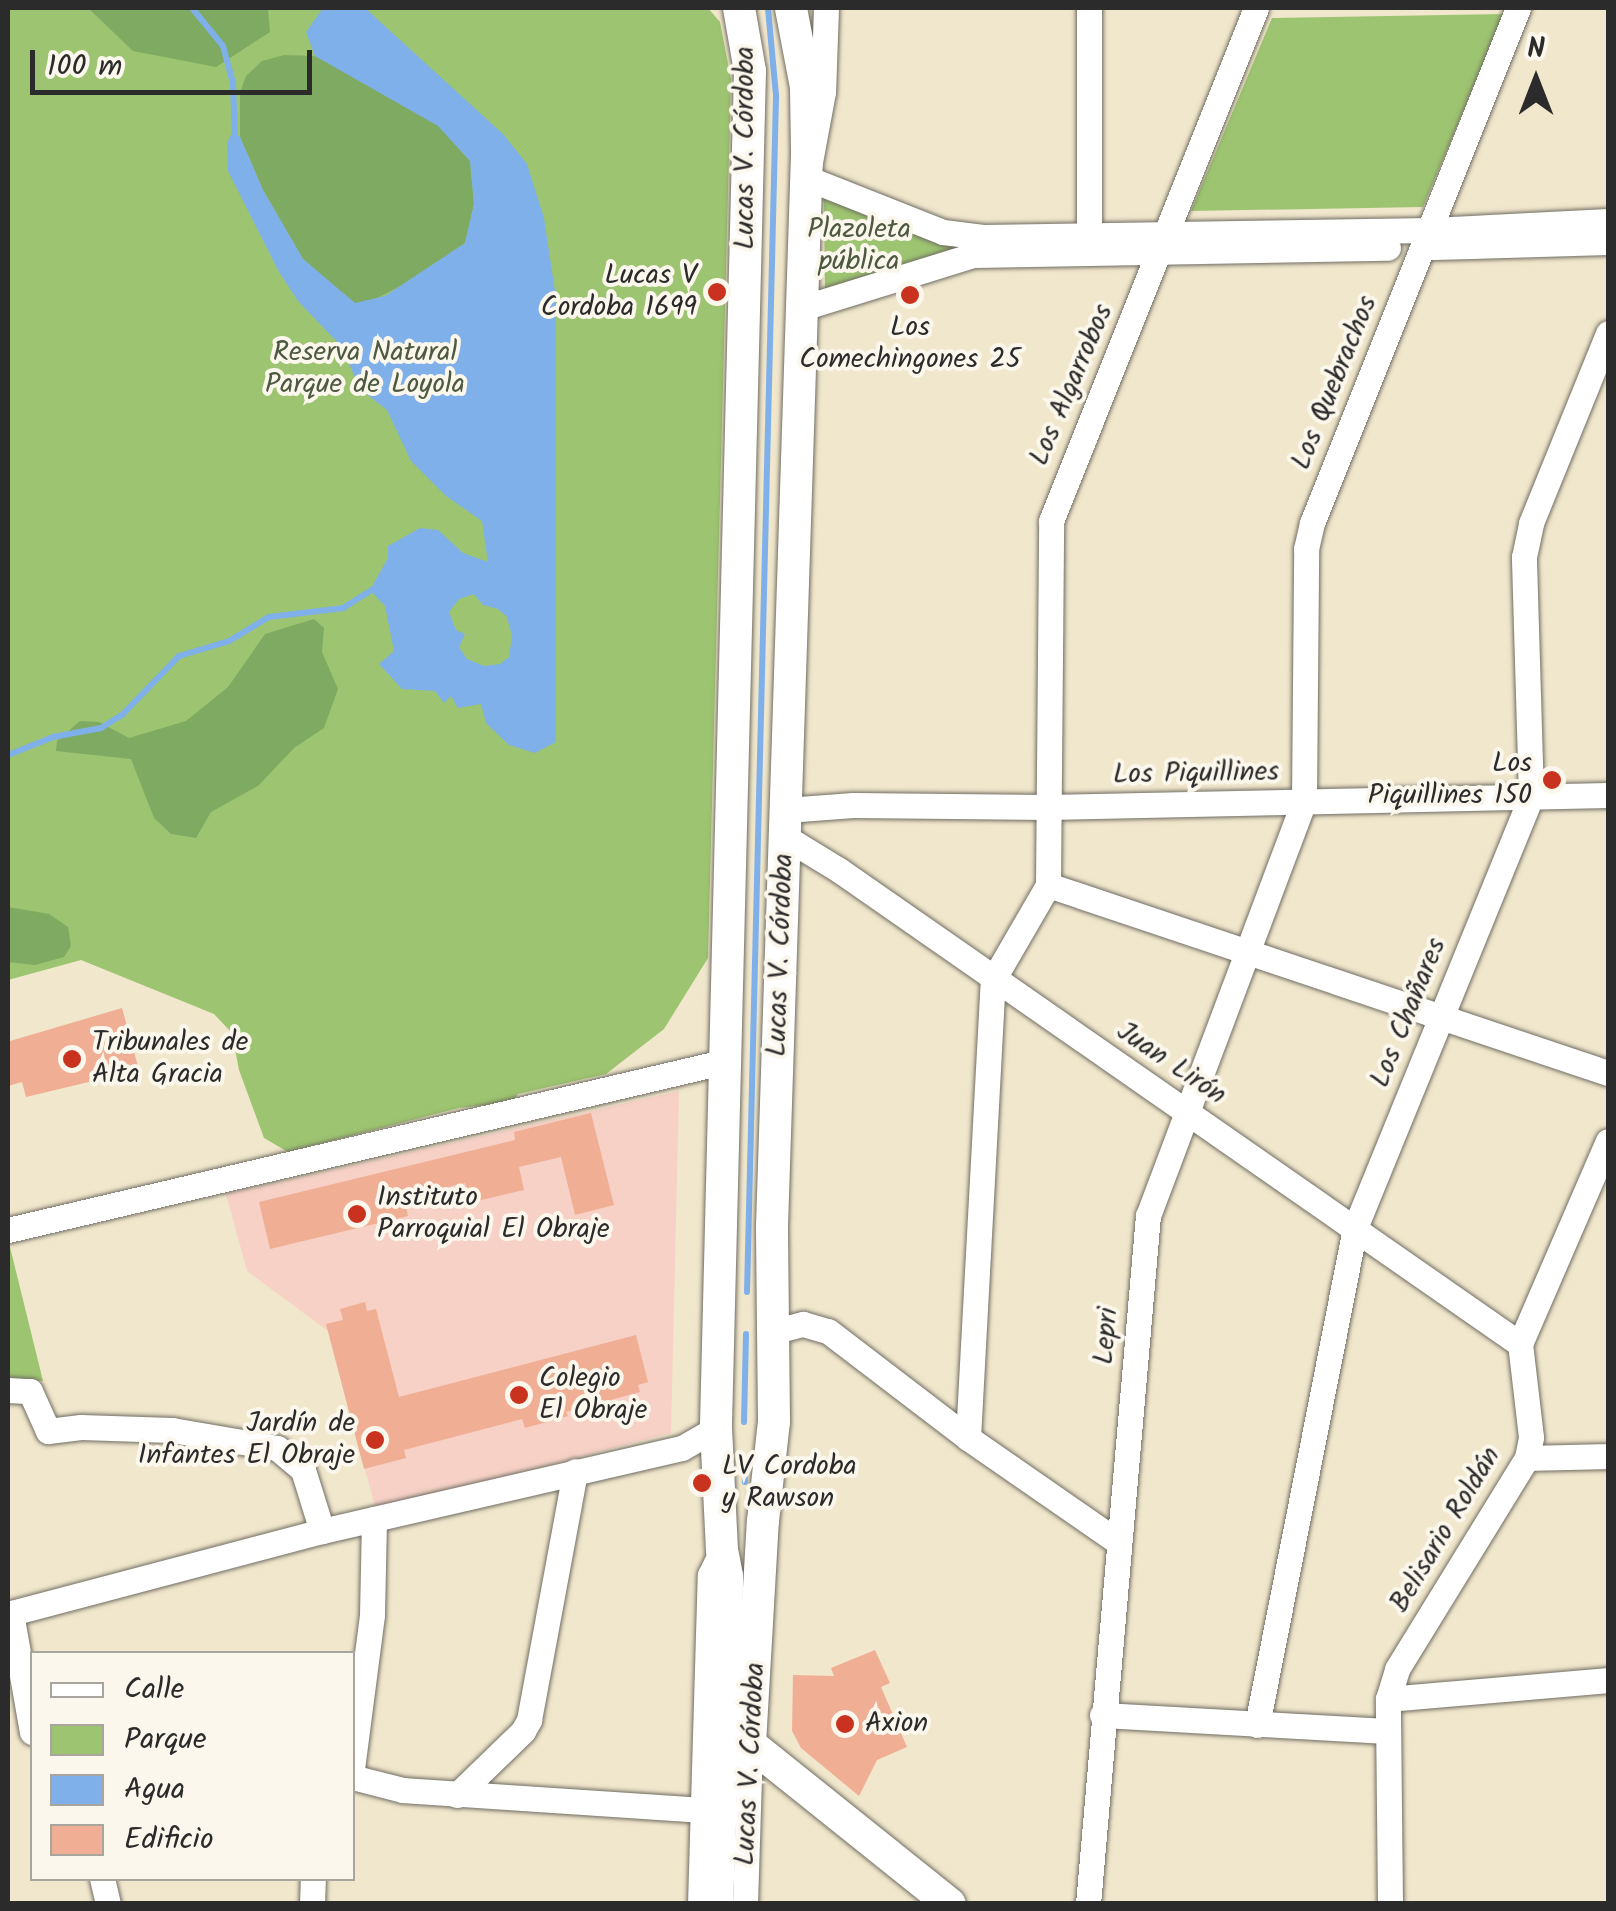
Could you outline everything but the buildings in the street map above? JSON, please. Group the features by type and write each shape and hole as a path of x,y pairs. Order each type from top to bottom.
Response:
{"main road":[{"name":"Lucas V. Córdoba","path":"738,1743 716,1428 750,70 739,8"},
{"name":"Lucas V. Córdoba","path":"738,1743 774,1422 772,1226 807,178 807,100 791,8"},
{"path":"717,1332 739,1318 757,1320 776,1331"},
{"path":"716,1428 748,1440 764,1434 774,1422"},
{"path":"738,1743 950,1904"}],"street":[{"path":"826,8 823,92 807,178 943,232 1089,244"},
{"path":"1089,8 1089,244"},
{"name":"Los Algarrobos","path":"1048,886 1050,521 1256,8"},
{"name":"Los Quebrachos","path":"1304,801 1306,548 1312,523 1518,8"},
{"path":"1426,238 1608,221"},
{"path":"802,308 973,255 1089,244 1426,238 1608,242"},
{"name":"Los Chañares","path":"1257,1725 1355,1228 1532,796 1524,557 1532,524 1608,333"},
{"name":"Los Piquillines","path":"785,823 852,805 1048,807 1608,794"},
{"name":"Lepri","path":"1088,1904 1148,1216 1304,801"},
{"name":"Juan Lirón","path":"785,823 839,870 993,980 1188,1111 1520,1344"},
{"path":"968,1438 993,980 1048,886 1608,1074"},
{"path":"8,1230 727,1061"},
{"path":"1520,1344 1608,1141"},
{"path":"776,1331 803,1324 828,1332 968,1438 1118,1541"},
{"name":"Belisario Roldán","path":"1390,1904 1388,1698 1396,1669 1527,1458 1532,1436 1520,1344"},
{"path":"8,1390 30,1391 48,1431 172,1430 278,1448 303,1470 322,1531"},
{"path":"30,1722 9,1613 322,1531 682,1448 716,1428"},
{"path":"1527,1458 1608,1456"},
{"path":"457,1794 523,1732 529,1720 575,1472"},
{"path":"355,1729 358,1685 372,1615 374,1519"},
{"name":"Lucas V. Córdoba","path":"700,1904 710,1576 722,1550"},
{"path":"1388,1698 1608,1680"},
{"path":"1102,1714 1388,1731"},
{"name":"Lucas V. Córdoba","path":"720,1904 738,1743"},
{"name":"Lucas V. Córdoba","path":"738,1743 744,1904"},
{"path":"355,1774 403,1790 702,1810"}],"shaded area":[{"path":"679,1091 671,1433 376,1510 328,1331 247,1271 226,1194"}],"green space":[{"name":"Reserva Natural Parque de Loyola","path":"8,8 708,8 720,22 731,79 708,958 664,1029 606,1074 518,1094 513,1102 459,1108 288,1152 264,1138 239,1070 232,1033 214,1014 81,960 8,980"},
{"path":"88,8 268,8 270,32 216,67 133,51"},
{"path":"1504,14 1423,207 1191,211 1272,18"},
{"path":"284,55 315,56 396,99 439,126 470,161 474,204 465,243 423,274 368,303 354,303 303,259 263,190 240,137 240,93 246,76 262,61"},
{"name":"Plazoleta pública","path":"824,199 886,217 978,242 825,294"},
{"path":"314,619 324,628 322,652 338,689 324,728 294,748 258,786 211,812 196,838 171,834 154,818 131,759 56,751 57,741 80,721 99,722 129,738 186,721 228,687 265,634"},
{"path":"8,907 49,914 68,927 71,946 64,957 35,965 8,962"},
{"path":"8,1239 43,1381 8,1380"}],"water":[{"path":"323,8 365,8 503,134 527,164 544,218 556,298 556,742 535,753 509,745 486,723 481,704 458,708 451,696 444,703 435,691 402,689 379,664 394,651 385,606 370,590 388,558 388,546 420,528 438,530 463,553 488,562 482,521 446,496 411,461 387,410 360,389 342,347 298,301 228,171 227,143 233,131 240,137 263,190 303,259 355,303 385,296 465,243 474,204 470,161 438,126 315,56 306,32","holes":["474,594 483,605 498,609 507,617 512,636 509,657 500,664 484,666 467,659 459,647 465,634 456,630 449,612 459,599"]}],"waterway":[{"path":"192,8 223,46 233,84 235,139"},
{"path":"747,1292 776,95 768,8"},
{"path":"8,755 53,737 101,728 122,715 179,656 229,641 269,617 343,608 377,587"},
{"path":"744,1422 746,1334"},
{"path":"744,1464 745,1482"}],"place":[{"name":"Lucas V Cordoba 1699","path":"717,292"},
{"name":"Los Comechingones 25","path":"910,295"},
{"name":"Los Piquillines 150","path":"1552,780"},
{"name":"Tribunales de Alta Gracia","path":"72,1059"},
{"name":"Instituto Parroquial El Obraje","path":"357,1214"},
{"name":"Colegio El Obraje","path":"519,1395"},
{"name":"Jardín de Infantes El Obraje","path":"375,1440"},
{"name":"LV Cordoba y Rawson","path":"702,1483"},
{"name":"Axion","path":"845,1724"}]}
